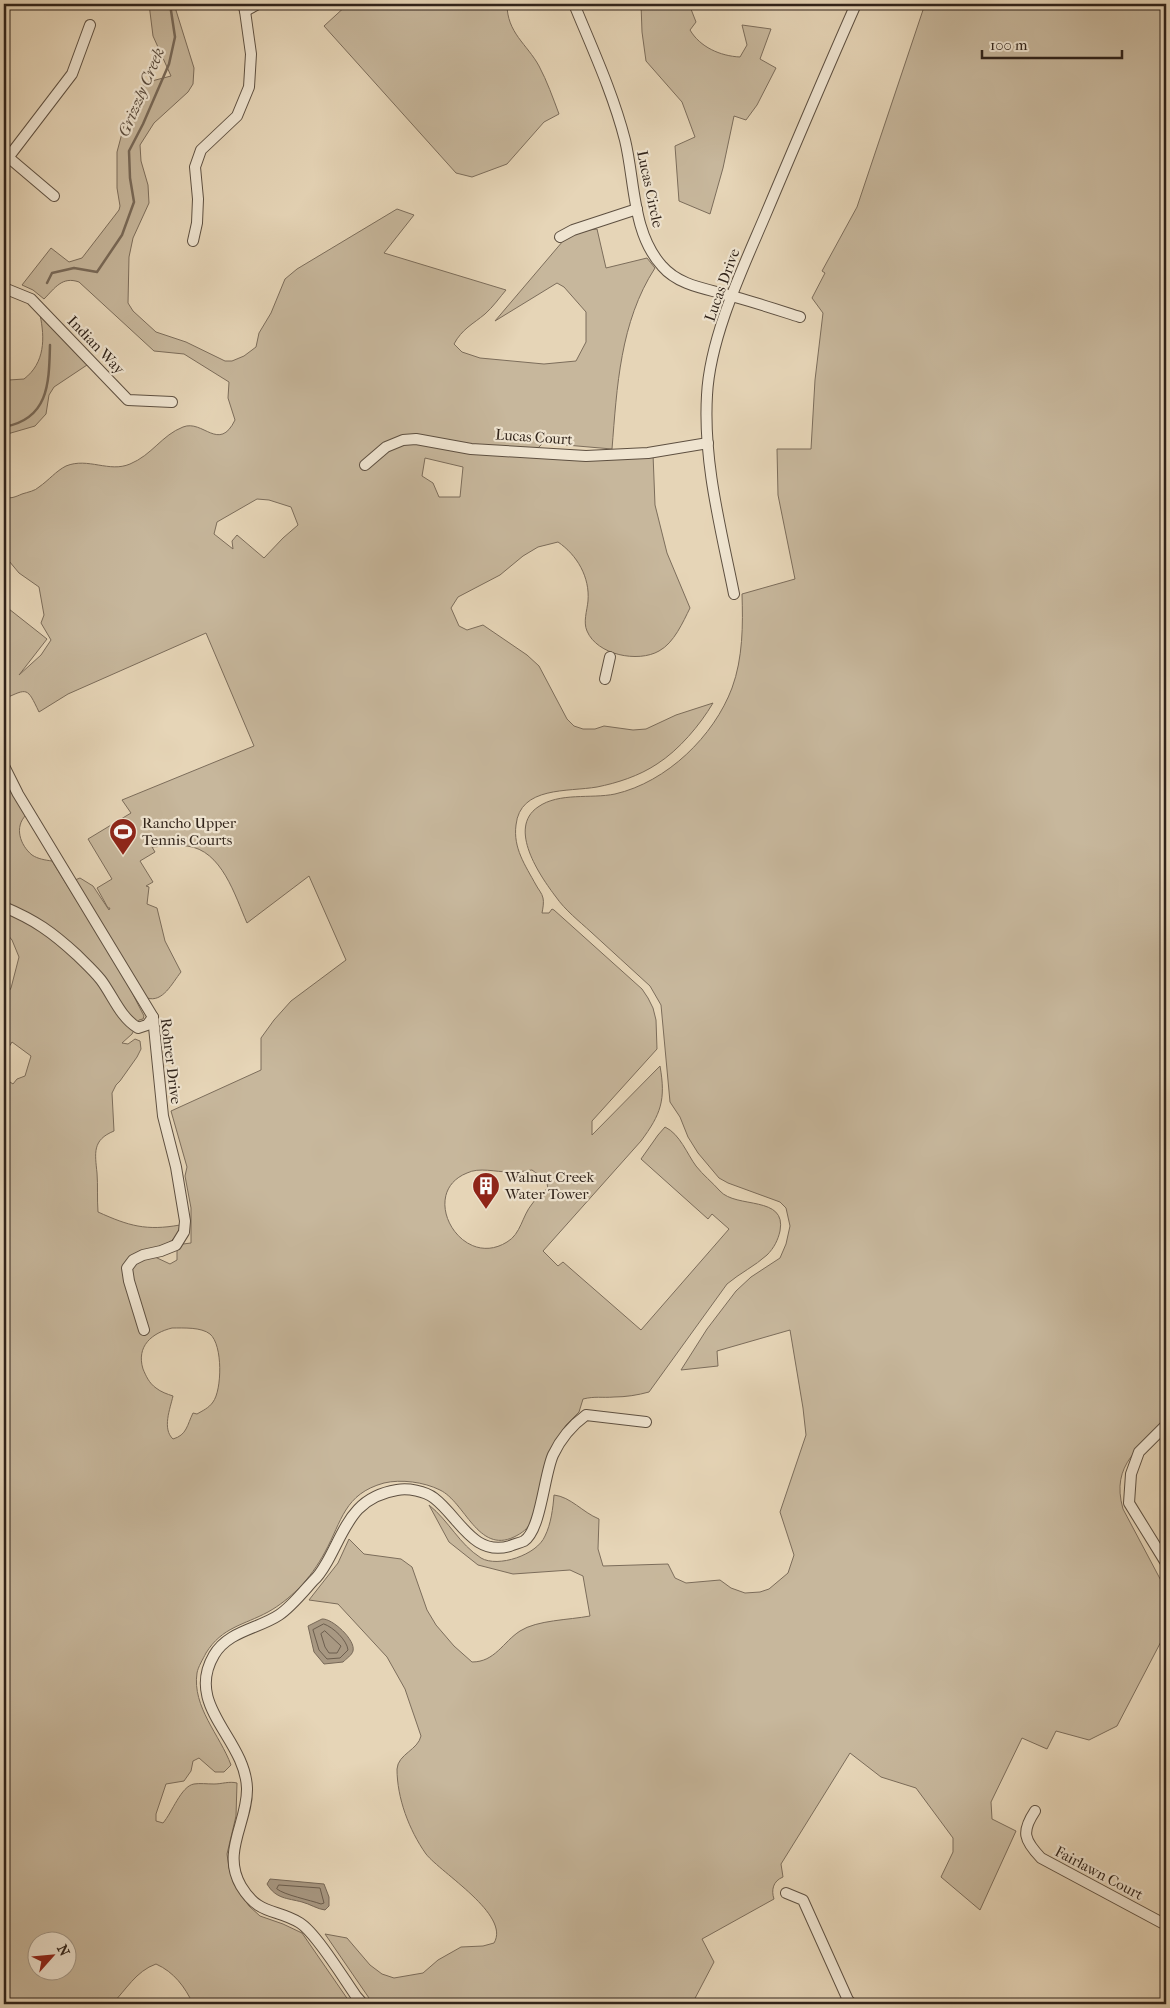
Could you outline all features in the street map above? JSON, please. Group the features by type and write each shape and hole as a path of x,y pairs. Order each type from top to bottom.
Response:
{"street":[{"path":"193,241 197,223 198,199 195,167 201,150 237,116 250,88 252,54 244,7 258,4"},
{"name":"Lucas Circle","path":"574,4 611,95 625,140 637,209 647,244 662,267 697,288 732,296 800,317"},
{"name":"Lucas Drive","path":"734,594 713,492 708,443 707,396 712,360 732,296 856,4"},
{"path":"54,196 6,160 72,74 90,25"},
{"path":"560,237 573,230 637,209"},
{"name":"Indian Way","path":"4,288 31,299 128,400 172,402"},
{"name":"Lucas Court","path":"365,465 386,447 403,440 416,439 472,448 586,456 648,453 708,443"},
{"path":"606,680 610,657"},
{"name":"Rohrer Drive","path":"4,766 40,831 153,1017 163,1116 176,1167 185,1221 184,1232 176,1245 160,1251 143,1254 133,1260 127,1268 128,1281 144,1330"},
{"path":"4,907 37,922 60,940 100,979 131,1024 138,1028 143,1028 153,1017"},
{"path":"364,2004 356,1996 314,1938 301,1924 260,1908 237,1879 233,1854 247,1788 241,1760 210,1709 205,1686 207,1668 215,1652 227,1640 279,1615 318,1578 343,1529 362,1503 381,1493 401,1489 418,1491 433,1497 478,1544 499,1549 525,1540 534,1528 553,1456 570,1427 586,1415 646,1422"},
{"path":"1166,1425 1139,1452 1131,1474 1129,1503 1166,1563"},
{"name":"Fairlawn Court","path":"1035,1811 1028,1821 1025,1832 1029,1846 1041,1858 1166,1925"},
{"path":"786,1893 803,1900 848,2000 852,2004"}],"shaded area":[{"path":"149,4 174,4 194,68 193,84 188,92 154,123 140,145 141,161 148,185 149,203 133,238 129,257 128,303 133,311 156,332 186,342 225,361 232,361 244,356 256,347 259,333 271,313 285,279 297,269 397,209 414,215 384,253 506,290 488,311 464,331 454,344 462,352 480,358 544,364 576,361 586,342 586,312 564,287 557,283 495,321 563,241 580,231 597,229 606,268 647,258 655,268 643,289 627,333 616,402 612,449 543,443 537,449 535,455 653,454 655,505 667,553 690,608 678,632 669,643 650,655 630,656 609,651 600,646 592,639 586,628 588,592 581,567 571,553 558,542 538,547 523,556 500,575 458,597 451,608 459,626 467,630 483,625 527,655 539,666 567,719 574,726 583,729 595,729 604,726 633,730 646,729 676,715 713,703 702,720 681,744 665,758 643,772 597,787 547,793 526,803 519,812 516,825 516,841 524,863 542,896 542,913 549,913 552,909 554,910 642,989 653,1008 656,1020 657,1049 592,1121 592,1135 660,1066 662,1078 660,1106 653,1123 641,1141 543,1251 558,1266 563,1262 641,1330 729,1229 712,1214 708,1219 641,1159 665,1127 675,1134 696,1166 720,1191 737,1200 768,1207 776,1212 780,1220 780,1231 772,1250 727,1284 649,1392 627,1396 583,1399 579,1412 566,1425 557,1439 532,1520 529,1526 522,1532 514,1537 502,1540 491,1539 481,1533 449,1496 440,1490 412,1482 384,1483 360,1494 352,1501 319,1562 298,1589 272,1610 226,1632 212,1644 206,1653 197,1673 199,1698 231,1765 224,1772 215,1772 199,1758 193,1761 191,1771 184,1781 166,1784 156,1814 156,1821 163,1823 189,1786 194,1784 237,1783 236,1816 227,1854 234,1884 249,1906 260,1916 302,1933 351,2004 193,2004 178,1981 168,1971 156,1964 137,1976 112,2004 4,2004 4,1078 13,1084 17,1079 25,1076 31,1056 12,1042 4,1055 4,999 11,988 19,957 12,940 7,934 4,934 4,776 26,815 22,820 19,830 24,846 32,855 52,861 124,977 144,1016 143,1019 139,1020 132,1034 122,1043 128,1044 135,1039 140,1041 141,1049 112,1093 114,1131 102,1139 96,1148 98,1212 119,1221 138,1226 168,1227 180,1225 177,1234 171,1241 164,1245 139,1252 125,1262 155,1257 170,1264 177,1260 177,1249 183,1244 191,1243 191,1208 185,1176 187,1167 171,1111 261,1070 261,1038 274,1020 291,1001 346,960 309,876 247,923 226,876 209,856 199,849 187,846 152,847 155,852 140,861 153,882 146,886 149,887 147,904 157,908 165,941 181,972 162,995 153,999 147,998 75,880 80,878 93,886 109,910 110,908 108,908 97,888 112,879 88,839 131,813 122,800 254,746 206,633 68,694 39,712 32,698 26,692 4,699 4,616 9,609 47,639 19,675 41,655 51,640 41,623 44,615 39,587 19,573 4,555 4,497 9,498 36,490 66,466 82,463 114,467 130,464 145,456 169,435 183,427 197,427 217,435 223,434 229,429 235,420 228,398 229,382 184,354 154,351 79,282 63,282 55,287 44,299 33,290 22,285 51,248 69,262 82,258 119,210 117,152 125,122 144,83 171,76 153,36","holes":["425,458 463,467 460,497 439,497 433,483 422,476","257,499 269,500 291,507 298,525 264,558 237,535 232,541 233,549 214,534 217,522","477,1170 514,1172 532,1170 546,1180 548,1188 532,1204 512,1239 490,1248 474,1246 461,1238 451,1226 446,1211 446,1196 452,1183 467,1173","192,1328 210,1334 217,1348 220,1368 218,1388 213,1402 197,1414 193,1413 184,1432 173,1439 167,1424 173,1396 160,1391 151,1384 144,1372 141,1361 147,1342 165,1330"]},
{"path":"348,4 507,4 510,23 518,38 539,66 559,114 544,122 507,164 472,177 456,173 324,26"},
{"path":"641,4 689,4 696,22 690,30 694,36 711,50 725,55 740,57 747,45 742,25 771,29 760,59 776,68 757,105 746,120 734,116 723,168 710,214 679,201 675,146 695,137 682,102 646,61"},
{"path":"925,4 1166,4 1166,1418 1130,1458 1124,1468 1120,1493 1123,1509 1166,1590 1166,1632 1117,1726 1089,1740 1056,1731 1047,1749 1022,1738 991,1802 992,1819 1016,1831 980,1910 941,1877 953,1852 953,1838 916,1788 881,1777 850,1753 781,1864 783,1877 774,1886 774,1899 702,1939 714,1962 692,2004 375,2004 325,1934 347,1938 370,1965 382,1974 394,1978 423,1973 438,1960 461,1947 483,1946 494,1943 497,1932 493,1920 484,1908 426,1854 409,1824 399,1791 397,1769 401,1759 416,1745 421,1736 405,1689 387,1657 338,1604 309,1600 338,1563 349,1539 364,1554 401,1559 412,1567 427,1610 436,1625 454,1646 472,1662 487,1659 514,1635 527,1627 544,1622 590,1616 583,1576 570,1570 513,1574 478,1565 449,1542 429,1505 466,1546 488,1561 516,1558 526,1554 541,1543 549,1526 554,1495 566,1499 599,1519 598,1549 603,1566 668,1564 675,1578 686,1583 720,1580 731,1588 745,1593 769,1589 788,1573 794,1555 780,1512 806,1435 790,1330 717,1351 718,1366 681,1370 707,1329 736,1291 751,1277 780,1258 786,1244 790,1226 786,1208 780,1202 719,1178 698,1153 688,1137 680,1117 670,1102 661,1005 650,986 560,902 535,865 529,852 525,827 529,816 546,802 556,799 615,794 634,788 670,768 686,754 713,723 724,706 736,677 742,629 742,594 795,579 778,495 777,449 811,449 815,380 823,313 812,298 825,273 822,271 857,207"},
{"path":"40,315 87,365 54,387 49,395 46,414 35,426 4,435 4,385 9,380 24,379 31,373 40,358 43,332"}],"water":[{"path":"322,1619 337,1626 351,1641 353,1651 343,1662 324,1664 314,1652 308,1626"},
{"path":"270,1879 324,1884 329,1897 329,1906 325,1910 278,1895 267,1884"}],"waterway":[{"name":"Grizzly Creek","path":"47,283 52,273 74,268 97,272 122,235 134,202 130,178 129,151 169,64 175,37 170,4"},
{"name":"Grizzly Creek","path":"4,427 19,423 38,408 47,386 50,345"}],"place":[{"name":"Rancho Upper Tennis Courts","path":"123,856"},
{"name":"Walnut Creek Water Tower","path":"486,1210"}]}
